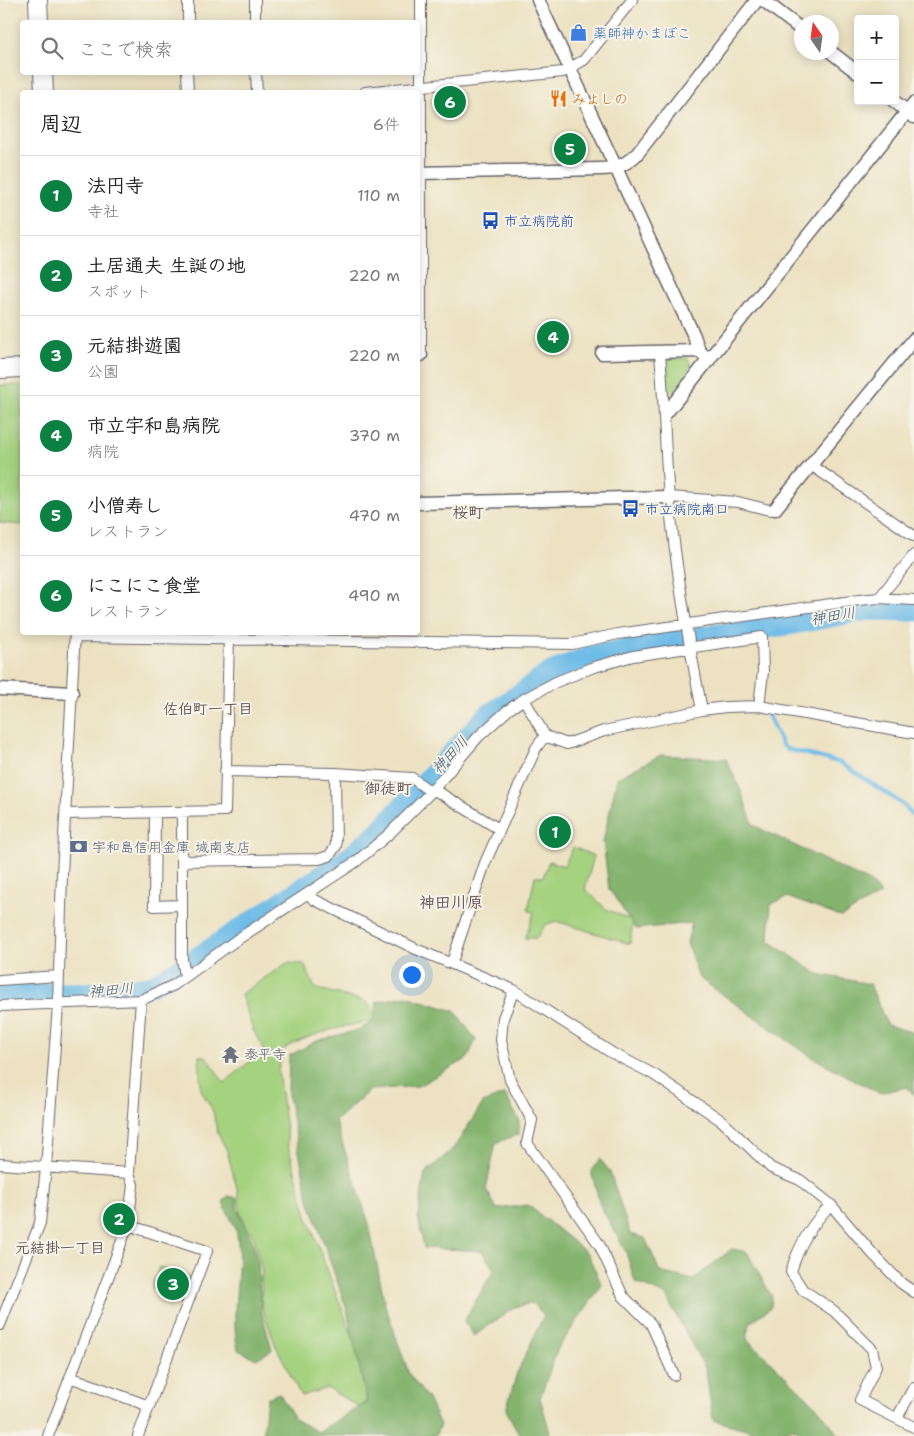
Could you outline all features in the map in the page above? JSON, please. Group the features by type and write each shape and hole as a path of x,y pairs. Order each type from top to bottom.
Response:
{"highway":[{"path":"38,0 39,20"},
{"path":"43,75 44,90"},
{"path":"0,368 20,368"}],"street":[{"path":"188,0 188,20"},
{"path":"255,0 255,20"},
{"path":"420,130 421,0"},
{"path":"538,0 704,356"},
{"path":"384,90 563,72 584,60 632,0"},
{"path":"420,173 616,168 627,164 637,154 757,0"},
{"path":"763,0 794,24"},
{"path":"839,58 854,70"},
{"path":"187,75 188,90"},
{"path":"256,75 256,90"},
{"path":"666,413 704,356 912,111 899,104"},
{"path":"420,502 669,497 729,501 769,510 775,509 914,339"},
{"path":"602,353 660,353 704,356"},
{"path":"660,353 666,413 669,497 689,645 702,710"},
{"path":"812,465 914,536"},
{"path":"879,598 914,555"},
{"path":"0,1325 40,1223 46,1168 58,1003 75,635 229,636 572,644 879,598 914,600"},
{"path":"66,814 225,811 229,636"},
{"path":"0,1006 141,1000 174,986 184,970 357,861 389,834 478,737 508,710 556,682 591,668 633,656 689,645 762,637 763,672 759,706"},
{"path":"0,689 72,693"},
{"path":"524,699 544,736 567,744 604,731 702,710 759,706 830,720 914,733"},
{"path":"452,962 485,863 536,748 544,736"},
{"path":"225,771 335,773 417,779 431,790 500,829"},
{"path":"182,861 319,859 329,856 336,846 335,773"},
{"path":"155,812 154,906 182,905"},
{"path":"182,812 184,970"},
{"path":"309,893 313,899 408,945 452,962 514,990 612,1053 653,1074 722,1121 771,1168 800,1180 831,1205 872,1253 901,1283 914,1292"},
{"path":"0,980 58,980"},
{"path":"514,990 503,1018 502,1040 510,1080 532,1120 527,1143 599,1244 623,1296 651,1324 674,1375"},
{"path":"48,1436 128,1225 133,1185 129,1173 141,1000"},
{"path":"0,1164 129,1173"},
{"path":"831,1205 816,1219 794,1259 790,1272 803,1290 834,1311 872,1349 876,1367 860,1400 914,1427"},
{"path":"128,1225 207,1251 138,1436"},
{"path":"70,1377 149,1406"},
{"path":"897,1418 914,1387"}],"green space":[{"path":"688,358 692,367 690,371 675,390 667,391 665,359"},
{"path":"0,385 20,385 20,525 0,523"},
{"path":"661,755 726,759 741,791 753,825 871,883 881,894 841,917 787,897 771,904 769,941 818,974 870,984 887,1025 914,1033 914,1095 907,1087 879,1093 810,1056 699,978 687,943 692,923 636,929 609,889 603,842 617,778"},
{"path":"573,847 594,856 585,889 606,909 633,921 630,944 556,921 545,925 537,938 525,938 534,913 528,910 535,876 543,877 549,861 564,866"},
{"path":"287,963 304,964 315,988 367,1002 378,1020 330,1030 285,1048 278,1070 288,1145 308,1219 363,1364 370,1398 359,1407 327,1388 301,1396 275,1344 261,1304 262,1271 255,1240 240,1213 238,1192 227,1151 217,1131 213,1111 201,1090 199,1056 206,1056 224,1083 264,1050 253,1030 241,994"},
{"path":"406,996 455,1011 476,1040 467,1059 418,1086 370,1090 335,1121 369,1224 385,1305 409,1374 428,1399 440,1425 435,1436 263,1436 267,1398 279,1393 296,1420 318,1432 367,1402 347,1310 308,1197 288,1096 289,1056 316,1041 358,1030 373,1021 377,1002"},
{"path":"505,1094 519,1120 519,1134 496,1143 486,1189 497,1209 528,1205 587,1253 602,1285 558,1348 540,1398 550,1433 549,1436 520,1436 506,1410 517,1373 544,1315 532,1303 515,1307 474,1336 464,1321 494,1270 482,1251 424,1248 418,1216 425,1173 453,1149 483,1103"},
{"path":"600,1159 610,1172 630,1234 645,1238 660,1272 693,1280 732,1249 747,1252 772,1297 771,1307 750,1323 747,1339 816,1406 840,1436 800,1436 796,1428 767,1435 713,1420 706,1370 665,1295 635,1282 626,1252 600,1205 591,1171"},
{"path":"228,1196 237,1198 237,1209 253,1242 258,1263 261,1310 272,1350 256,1359 238,1350 235,1306 238,1249 236,1230 223,1202"},
{"path":"159,1267 193,1279 186,1300 152,1288"}],"waterway":[{"name":"神田川","path":"0,994 113,992 152,985 175,972 351,856 378,832 487,716 551,672 590,656 666,641 794,624 868,610 914,611"},
{"path":"768,715 782,745 787,749 841,763 901,803 914,816"}],"place":[{"name":"薬師神かまぼこ","path":"579,33"},
{"name":"みよしの","path":"558,99"},
{"name":"にこにこ食堂","path":"450,102"},
{"name":"小僧寿し","path":"570,149"},
{"name":"市立病院前","path":"490,221"},
{"name":"市立宇和島病院","path":"553,337"},
{"name":"市立病院南口","path":"631,509"},
{"name":"法円寺","path":"555,832"},
{"name":"宇和島信用金庫 城南支店","path":"78,847"},
{"name":"泰平寺","path":"230,1054"},
{"name":"土居通夫 生誕の地","path":"119,1219"},
{"name":"元結掛遊園","path":"173,1284"}],"district":[{"name":"桜町","path":"468,512"},
{"name":"佐伯町一丁目","path":"208,709"},
{"name":"御徒町","path":"388,788"},
{"name":"神田川原","path":"451,902"},
{"name":"元結掛一丁目","path":"60,1248"}]}
